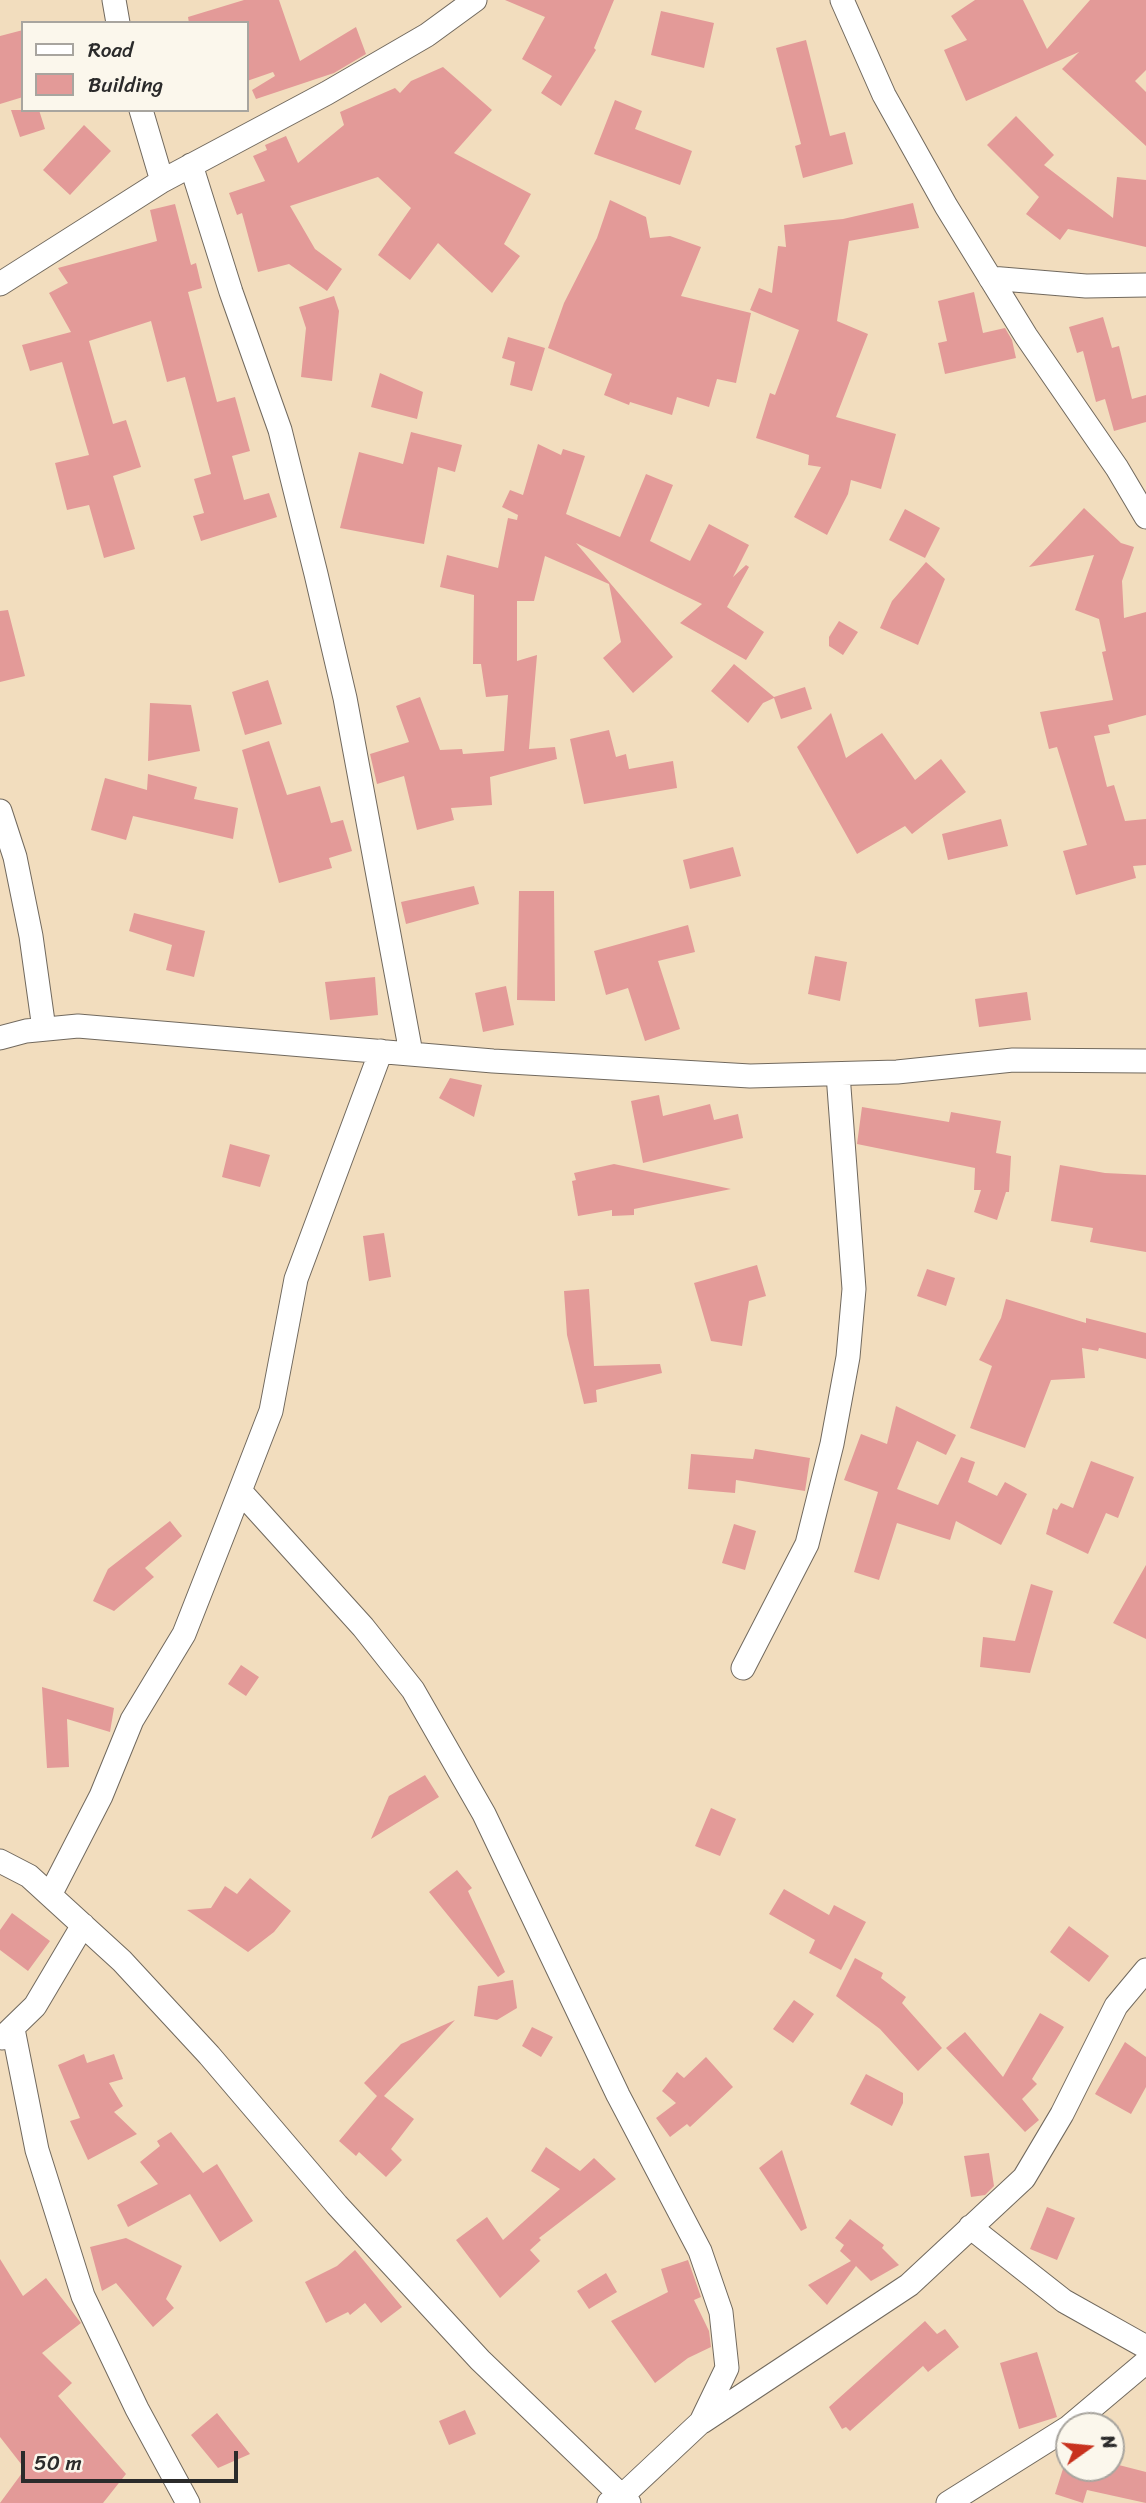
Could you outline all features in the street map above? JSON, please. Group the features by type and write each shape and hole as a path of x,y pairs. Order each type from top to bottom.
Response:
{"street":[{"path":"114,0 118,21"},
{"path":"0,284 162,181 416,42 475,0"},
{"path":"842,0 884,95 990,278 1146,517"},
{"path":"142,112 162,181"},
{"path":"191,165 231,292 280,430 316,574 348,711 411,1053"},
{"path":"990,278 1086,286 1146,285"},
{"path":"0,811 20,884 44,1029"},
{"path":"0,1038 44,1029 78,1026 381,1051 750,1076 897,1072 1013,1060 1146,1061"},
{"path":"50,1895 101,1796 132,1720 184,1634 271,1411 296,1279 381,1051"},
{"path":"743,1668 807,1544 832,1444 848,1357 854,1289 838,1073"},
{"path":"240,1491 363,1627 413,1690 484,1814 618,2095 700,2251 722,2312 727,2368 701,2423"},
{"path":"0,1861 29,1876 122,1961 209,2055 337,2205 480,2360 620,2501 701,2423 909,2285 1024,2178 1062,2114 1116,2006 1146,1970"},
{"path":"83,1925 35,2006 6,2034 37,2150 83,2297 137,2409 188,2503"},
{"path":"970,2227 1064,2301 1146,2347"},
{"path":"1087,2412 1146,2362"},
{"path":"948,2503 1055,2435"}],"building":[{"path":"244,0 279,0 300,61 356,27 366,54 334,73 256,99 252,90 275,76 273,72 248,81 248,21 189,21 188,17"},
{"path":"505,0 614,0 594,48 596,50 561,106 541,93 552,76 522,59 545,17"},
{"path":"975,0 1023,0 1047,49 1090,0 1146,0 1146,70 1135,81 1146,92 1146,146 1062,69 1079,52 966,101 944,50 967,40 951,16"},
{"path":"661,11 714,23 704,68 651,55"},
{"path":"21,31 21,98 0,104 0,36"},
{"path":"806,40 830,136 845,132 853,164 803,178 795,146 801,144 776,48"},
{"path":"443,67 492,110 454,153 531,194 504,244 520,256 492,293 438,243 410,280 378,255 411,208 378,177 290,206 315,249 342,269 327,291 289,264 258,272 242,213 237,215 229,193 265,181 253,156 267,150 265,145 286,136 298,163 344,125 340,112 395,88 400,93 411,81"},
{"path":"615,100 642,111 635,129 692,151 680,185 594,154"},
{"path":"11,110 40,112 45,129 20,137"},
{"path":"1016,116 1054,155 1044,165 1113,218 1117,177 1146,180 1146,247 1068,229 1060,240 1026,214 1039,197 987,145"},
{"path":"84,125 111,151 70,195 43,170"},
{"path":"610,200 646,217 650,238 670,236 701,247 681,296 751,313 736,383 717,379 709,407 677,397 672,415 630,402 629,405 604,395 612,374 548,348 564,303 597,238"},
{"path":"913,203 919,228 849,241 837,321 868,334 836,417 896,434 881,489 851,480 848,494 827,535 794,517 821,467 808,465 809,455 756,438 770,393 775,395 799,330 750,310 759,288 772,293 778,246 786,247 784,225 843,219"},
{"path":"175,204 191,265 196,263 202,288 188,292 217,402 235,397 250,451 232,456 244,500 269,493 277,517 201,541 193,516 204,513 194,479 211,474 185,377 167,382 151,321 89,341 113,424 126,420 141,467 113,476 135,549 104,558 89,505 67,510 55,463 89,455 62,362 30,371 22,345 71,332 49,293 68,283 58,268 157,241 150,210"},
{"path":"974,292 983,333 1005,328 1012,340 1016,358 945,374 938,343 947,341 938,301"},
{"path":"334,296 339,311 332,381 301,377 306,328 299,307"},
{"path":"1103,317 1112,348 1119,346 1132,399 1146,395 1146,422 1114,431 1105,399 1096,402 1083,351 1077,353 1069,327"},
{"path":"508,337 545,348 532,391 510,385 515,362 502,358"},
{"path":"380,373 423,392 417,419 371,407"},
{"path":"411,432 462,445 455,472 438,467 424,544 340,528 359,452 403,464"},
{"path":"538,444 561,455 563,449 585,456 566,514 620,537 646,474 673,485 650,541 690,561 709,524 749,545 733,577 746,565 749,567 727,607 764,632 746,660 680,623 702,604 576,543 673,657 633,693 603,658 621,642 609,584 545,556 534,601 517,601 517,661 537,655 529,749 555,747 557,759 490,777 492,805 451,808 454,820 417,830 404,776 377,784 370,754 409,742 396,706 420,697 440,750 462,749 463,754 504,751 508,695 486,697 481,664 473,664 474,595 440,587 447,555 498,568 508,518 517,520 518,515 502,507 510,490 523,495"},
{"path":"1084,508 1121,543 1134,547 1122,581 1124,618 1146,612 1146,715 1108,725 1110,733 1094,736 1107,787 1114,785 1125,821 1146,819 1146,865 1133,866 1136,878 1076,895 1063,851 1087,845 1057,747 1049,749 1040,712 1113,700 1102,652 1106,651 1099,619 1075,610 1094,555 1029,567"},
{"path":"905,509 940,528 925,558 889,540"},
{"path":"926,562 945,579 918,645 880,628 892,601"},
{"path":"8,610 25,676 0,682 0,611"},
{"path":"839,621 858,632 843,655 829,646 829,637"},
{"path":"734,664 774,697 805,687 812,709 781,719 774,698 763,703 748,723 711,691"},
{"path":"268,680 282,724 245,735 232,692"},
{"path":"150,703 191,705 200,751 148,761"},
{"path":"831,713 846,758 882,733 915,780 941,759 966,792 912,834 905,826 857,854 797,747"},
{"path":"609,730 616,757 626,754 629,769 673,761 677,788 584,804 570,739"},
{"path":"269,741 287,795 320,786 331,823 343,820 352,851 329,858 332,868 279,883 242,750"},
{"path":"148,774 197,787 194,799 238,808 233,839 133,816 126,840 91,830 105,778 147,790"},
{"path":"1001,819 1008,846 948,860 942,834"},
{"path":"733,847 741,876 690,889 683,860"},
{"path":"474,886 479,904 406,924 401,902"},
{"path":"519,891 554,891 555,1001 517,1000"},
{"path":"134,913 205,931 194,977 166,970 172,945 129,931"},
{"path":"688,925 695,952 658,961 680,1029 645,1041 628,988 606,995 594,951"},
{"path":"815,956 847,962 840,1001 808,994"},
{"path":"375,977 378,1015 330,1020 325,982"},
{"path":"506,986 514,1025 483,1032 475,993"},
{"path":"1027,992 1031,1020 979,1027 975,999"},
{"path":"450,1078 482,1085 474,1117 439,1098"},
{"path":"659,1095 663,1116 710,1104 714,1120 738,1114 743,1138 643,1163 631,1101"},
{"path":"862,1107 949,1122 951,1112 1001,1121 996,1153 1011,1156 1009,1192 1006,1192 997,1220 974,1212 981,1190 974,1190 975,1168 857,1144"},
{"path":"230,1144 270,1155 260,1187 222,1177"},
{"path":"614,1164 731,1189 634,1209 634,1215 612,1216 612,1210 578,1216 572,1181 576,1180 574,1173"},
{"path":"1060,1165 1105,1173 1146,1175 1146,1252 1090,1242 1093,1228 1051,1221"},
{"path":"384,1233 391,1277 369,1281 363,1236"},
{"path":"757,1265 766,1296 749,1301 742,1346 711,1341 694,1283"},
{"path":"927,1269 955,1278 946,1306 917,1296"},
{"path":"589,1289 594,1366 660,1364 662,1373 596,1390 597,1402 584,1404 567,1335 564,1291"},
{"path":"1006,1299 1086,1323 1086,1318 1146,1333 1146,1359 1099,1348 1098,1351 1082,1348 1085,1378 1051,1380 1025,1448 970,1428 992,1366 979,1360 1001,1318"},
{"path":"896,1406 956,1435 946,1455 917,1441 897,1489 938,1505 961,1457 975,1462 968,1482 997,1496 1005,1482 1027,1494 1001,1545 956,1521 950,1540 897,1523 879,1580 854,1572 878,1492 844,1480 861,1434 887,1444"},
{"path":"755,1449 810,1458 805,1491 736,1480 735,1493 688,1489 691,1454 753,1459"},
{"path":"1091,1461 1134,1477 1118,1518 1106,1513 1088,1554 1046,1534 1053,1508 1057,1510 1061,1503 1073,1508"},
{"path":"170,1521 182,1536 145,1568 154,1577 114,1611 93,1601 108,1569"},
{"path":"734,1524 756,1531 745,1570 722,1563"},
{"path":"1146,1565 1146,1639 1113,1623"},
{"path":"1031,1584 1053,1591 1030,1673 980,1667 983,1637 1015,1641"},
{"path":"241,1665 259,1677 246,1696 228,1684"},
{"path":"42,1687 114,1708 110,1732 67,1719 69,1767 47,1768"},
{"path":"425,1775 439,1797 371,1839 389,1796"},
{"path":"711,1808 736,1819 720,1856 695,1846"},
{"path":"457,1870 472,1888 468,1891 505,1972 498,1977 429,1892"},
{"path":"250,1878 291,1911 274,1932 248,1952 187,1910 211,1908 225,1886 237,1894"},
{"path":"784,1889 829,1915 834,1905 866,1922 841,1970 809,1953 815,1940 769,1914"},
{"path":"12,1913 50,1941 28,1971 0,1950 0,1930"},
{"path":"1069,1926 1109,1956 1089,1982 1050,1952"},
{"path":"855,1958 883,1973 881,1978 906,1997 902,2003 942,2048 918,2071 880,2029 836,1996"},
{"path":"513,1980 517,2008 497,2020 474,2016 478,1986"},
{"path":"794,2000 814,2014 793,2043 773,2029"},
{"path":"1040,2013 1064,2027 1032,2079 1037,2084 1022,2099 1039,2120 1025,2132 946,2048 965,2032 1003,2077"},
{"path":"455,2020 384,2096 414,2119 391,2149 402,2160 386,2177 359,2152 356,2156 339,2141 377,2096 364,2083 401,2044"},
{"path":"532,2027 553,2037 541,2057 522,2046"},
{"path":"1125,2042 1146,2057 1146,2087 1131,2114 1095,2094"},
{"path":"84,2054 87,2063 114,2054 123,2079 109,2083 123,2106 114,2112 137,2134 88,2160 70,2121 80,2118 58,2065"},
{"path":"706,2057 733,2087 690,2127 687,2124 670,2137 656,2118 676,2103 662,2091 677,2072 684,2078"},
{"path":"866,2074 903,2093 903,2103 892,2126 850,2104"},
{"path":"171,2132 203,2173 217,2164 253,2221 220,2242 190,2194 128,2227 117,2205 158,2184 140,2162 160,2146 157,2141"},
{"path":"546,2147 580,2171 594,2158 616,2179 539,2238 541,2240 530,2250 540,2261 500,2298 456,2240 487,2217 503,2240 560,2189 531,2171"},
{"path":"782,2150 807,2228 801,2231 759,2168"},
{"path":"989,2153 994,2186 985,2195 971,2197 964,2156"},
{"path":"1047,2207 1075,2218 1057,2260 1030,2249"},
{"path":"850,2219 884,2245 882,2248 899,2265 871,2281 856,2266 827,2305 808,2285 851,2261 840,2251 844,2245 835,2238"},
{"path":"126,2238 182,2266 166,2299 174,2308 153,2327 116,2283 102,2291 90,2247"},
{"path":"355,2250 402,2307 381,2323 365,2303 350,2315 348,2312 326,2323 305,2282 337,2266"},
{"path":"0,2259 23,2296 46,2278 81,2323 42,2353 72,2383 58,2396 126,2474 103,2503 0,2503 25,2469 0,2437"},
{"path":"688,2260 701,2297 694,2300 709,2331 711,2347 688,2358 655,2383 611,2321 668,2292 661,2269"},
{"path":"606,2273 617,2292 589,2309 577,2291"},
{"path":"925,2321 937,2334 945,2329 959,2347 928,2372 923,2366 850,2431 846,2427 842,2429 829,2407"},
{"path":"1037,2352 1055,2418 1019,2429 1000,2363"},
{"path":"465,2410 476,2434 449,2445 439,2421"},
{"path":"217,2413 250,2454 218,2468 191,2435"},
{"path":"1125,2467 1146,2472 1146,2503 1087,2490 1083,2503 1055,2494 1059,2482 1125,2482"}]}
